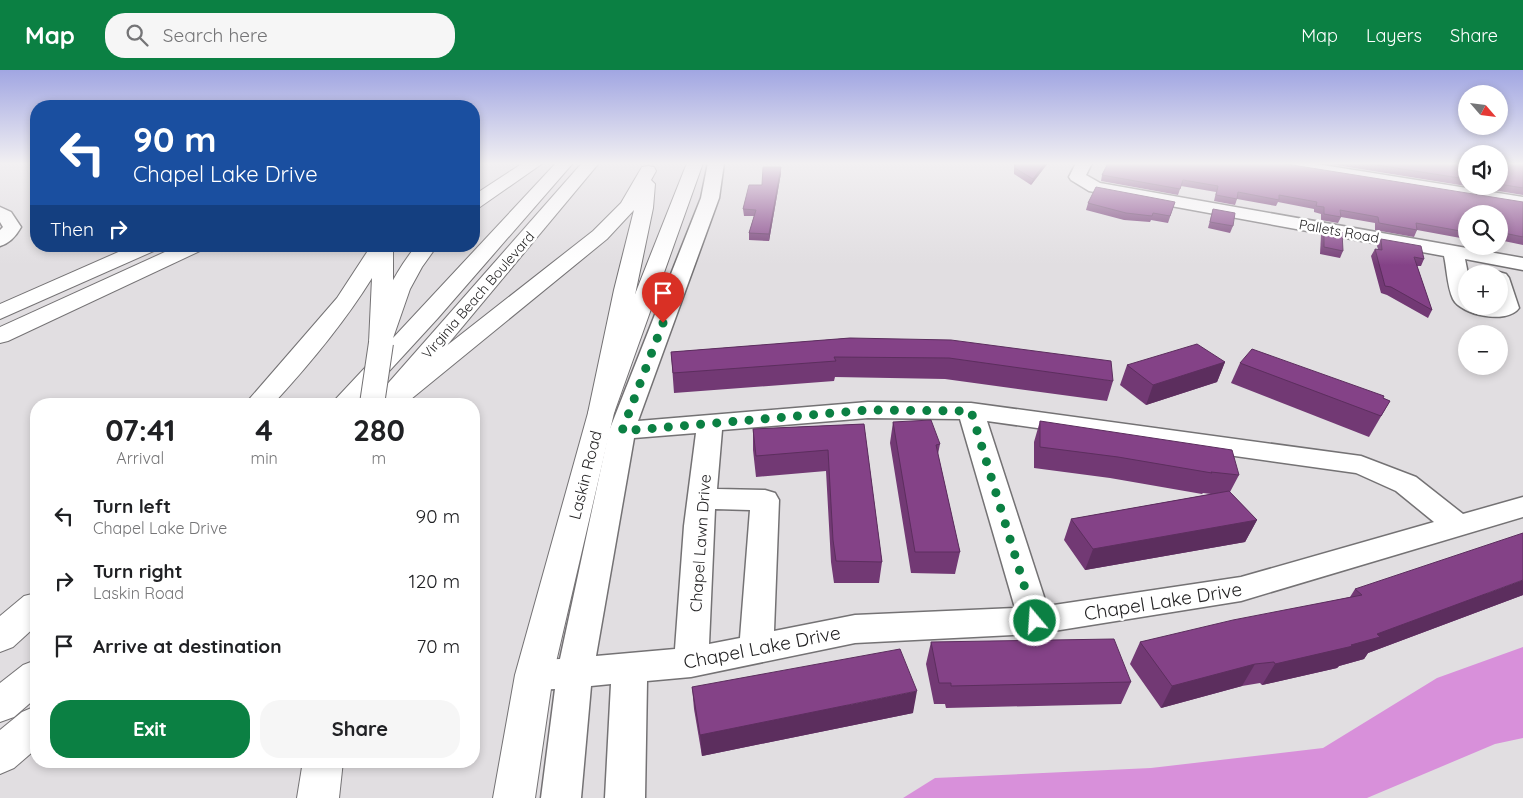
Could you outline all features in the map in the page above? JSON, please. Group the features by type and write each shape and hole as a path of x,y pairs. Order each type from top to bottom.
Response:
{"main road":[{"name":"Virginia Beach Boulevard","path":"350,398 430,313 534,197"},
{"name":"Virginia Beach Boulevard","path":"389,398 562,197"},
{"path":"396,398 600,235 628,206 632,197"},
{"path":"612,422 625,290 644,208 645,197"},
{"name":"Laskin Road","path":"514,798 534,675 683,197"},
{"path":"0,312 135,252"},
{"path":"0,336 182,252"},
{"path":"264,398 346,302 378,252"},
{"path":"381,344 382,252"},
{"path":"373,398 386,320 397,291 422,252"},
{"path":"0,637 30,611"},
{"path":"0,705 30,681"},
{"path":"0,755 30,729"},
{"path":"318,798 322,768"}],"street":[{"name":"Laskin Road","path":"561,798 575,673 612,422 710,197"},
{"name":"Pallets Road","path":"1149,197 1453,251 1485,265"},
{"path":"1492,197 1523,202"},
{"path":"0,212 12,227 0,240"},
{"path":"1453,251 1458,277"},
{"name":"Pallets Road","path":"1508,267 1523,264"},
{"path":"612,422 710,425 868,410 971,411 1361,465 1406,484 1459,527"},
{"path":"971,411 1035,621"},
{"name":"Chapel Lawn Drive","path":"691,662 702,499 710,425"},
{"path":"702,499 765,500 756,649"},
{"name":"Chapel Lake Drive","path":"534,675 691,662 855,629 1035,621 1241,589 1523,507"},
{"path":"625,798 630,668"}],"shaded area":[{"path":"1523,647 1523,738 1495,744 1367,798 903,798 935,778 1151,768 1323,748 1437,678"}],"building":[{"path":"746,197 776,197 769,234 749,233 756,210 743,209"},
{"path":"1091,197 1149,197 1175,202 1170,216 1153,213 1152,216 1126,213 1088,203"},
{"path":"1263,197 1279,197 1279,200"},
{"path":"1290,197 1492,197 1523,202 1523,237 1508,234 1508,205 1458,205 1458,231 1416,223 1417,230 1379,223 1378,217 1340,210 1341,217 1324,214 1324,207 1316,206 1317,202"},
{"path":"1213,209 1235,213 1233,226 1210,222"},
{"path":"1324,229 1342,232 1343,251 1324,247"},
{"path":"1381,239 1421,246 1424,259 1414,257 1432,310 1391,287 1385,286 1375,249 1382,250"},
{"path":"850,338 951,340 1111,361 1113,381 949,358 834,357 836,361 673,373 671,352"},
{"path":"1197,344 1225,362 1153,385 1127,365"},
{"path":"1252,349 1384,396 1383,398 1390,401 1381,416 1240,363"},
{"path":"931,420 940,444 936,445 960,552 915,552 893,422"},
{"path":"1040,421 1232,450 1239,475 1212,473 1118,457 1040,447"},
{"path":"864,424 882,562 836,561 828,450 756,456 753,429"},
{"path":"1229,491 1257,520 1093,549 1071,519"},
{"path":"1523,533 1523,580 1377,634 1380,637 1351,645 1353,646 1275,664 1274,662 1255,664 1172,686 1140,642 1233,620 1362,595 1355,589"},
{"path":"1114,639 1131,682 951,686 951,683 939,683 931,642"},
{"path":"900,649 917,691 700,735 692,687"}],"route":[{"path":"663,323 622,431 710,425 868,410 971,411 1035,621"}]}
